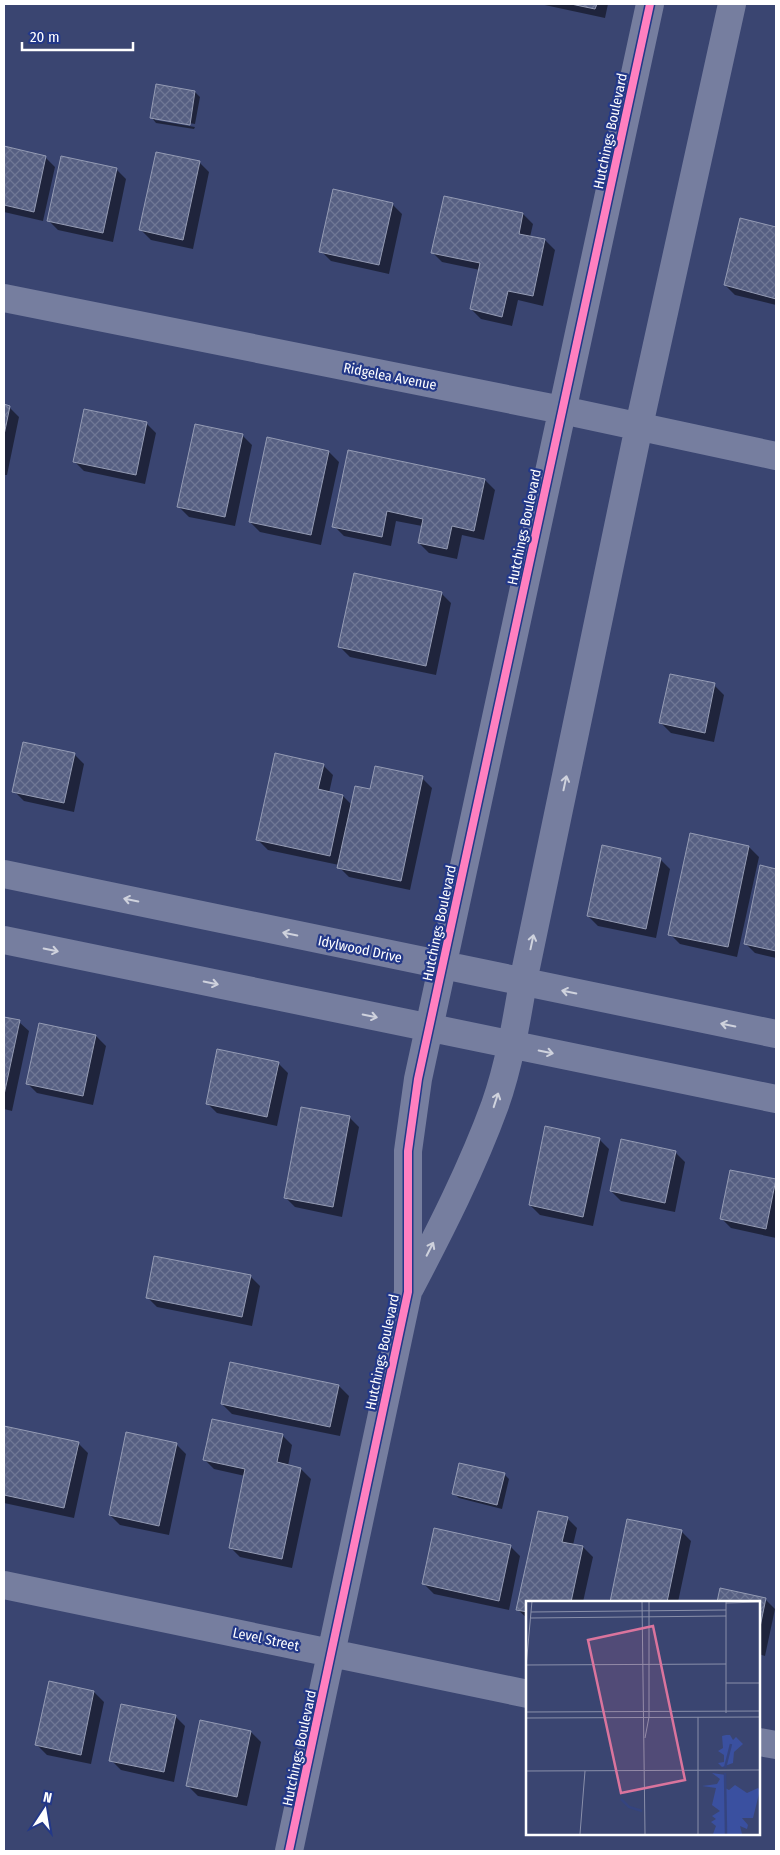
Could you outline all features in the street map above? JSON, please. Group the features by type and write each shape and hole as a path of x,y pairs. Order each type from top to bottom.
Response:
{"street":[{"name":"Hutchings Boulevard","path":"290,1851 408,1292 408,1151 418,1078 650,4"},
{"name":"Hutchings Boulevard","path":"408,1292 476,1152 495,1104 512,1045 523,982 639,426 732,4"},
{"name":"Ridgelea Avenue","path":"4,298 562,410 776,456"},
{"name":"Idylwood Drive","path":"4,874 776,1034"},
{"path":"4,940 776,1099"},
{"name":"Level Street","path":"4,1585 526,1694"},
{"path":"760,1742 776,1745"}],"building":[{"path":"571,4 597,4 595,9"},
{"path":"156,84 195,91 190,125 150,118"},
{"path":"4,146 46,156 34,212 4,205"},
{"path":"156,152 200,161 183,240 139,230"},
{"path":"61,156 117,168 103,233 47,221"},
{"path":"333,189 393,203 379,265 319,252"},
{"path":"444,196 523,213 519,234 545,239 533,296 508,291 502,317 470,309 480,263 431,253"},
{"path":"740,218 776,227 776,299 724,285"},
{"path":"4,404 10,406 4,435"},
{"path":"84,409 147,422 136,475 73,462"},
{"path":"195,424 243,434 225,517 177,507"},
{"path":"267,437 329,451 311,535 249,522"},
{"path":"348,450 485,479 474,531 452,526 447,549 418,543 423,519 387,511 382,537 332,527"},
{"path":"354,573 442,592 426,666 338,647"},
{"path":"670,674 715,683 705,733 659,723"},
{"path":"23,742 75,753 64,803 12,792"},
{"path":"275,753 324,764 318,789 343,795 330,856 256,840"},
{"path":"375,766 423,776 401,881 337,868 355,786 370,789"},
{"path":"690,833 749,846 728,947 668,935"},
{"path":"602,845 661,858 646,929 587,916"},
{"path":"760,865 776,869 776,951 744,944"},
{"path":"4,1017 20,1020 4,1095"},
{"path":"39,1023 96,1035 83,1096 26,1084"},
{"path":"217,1049 279,1062 267,1117 206,1104"},
{"path":"301,1107 350,1116 333,1207 284,1198"},
{"path":"545,1126 600,1138 583,1217 529,1205"},
{"path":"621,1139 676,1151 665,1203 610,1191"},
{"path":"730,1170 776,1179 766,1229 720,1219"},
{"path":"154,1256 251,1275 242,1317 146,1298"},
{"path":"230,1362 339,1385 330,1427 221,1404"},
{"path":"212,1419 283,1434 277,1462 301,1468 282,1559 229,1548 245,1469 203,1460"},
{"path":"4,1426 79,1442 64,1508 4,1495"},
{"path":"126,1432 177,1443 159,1526 109,1515"},
{"path":"459,1463 505,1473 497,1505 452,1494"},
{"path":"538,1511 568,1517 562,1542 583,1546 571,1601 526,1601 526,1612 516,1610"},
{"path":"627,1519 682,1530 667,1601 610,1601"},
{"path":"434,1528 511,1545 499,1601 422,1584"},
{"path":"720,1588 766,1598 760,1627 760,1601 717,1601"},
{"path":"49,1681 94,1691 81,1755 35,1745"},
{"path":"121,1704 176,1715 164,1772 109,1761"},
{"path":"200,1720 251,1731 237,1797 186,1786"}],"cycle path":[{"path":"289,1851 408,1292 408,1151 418,1079 650,4"}]}
